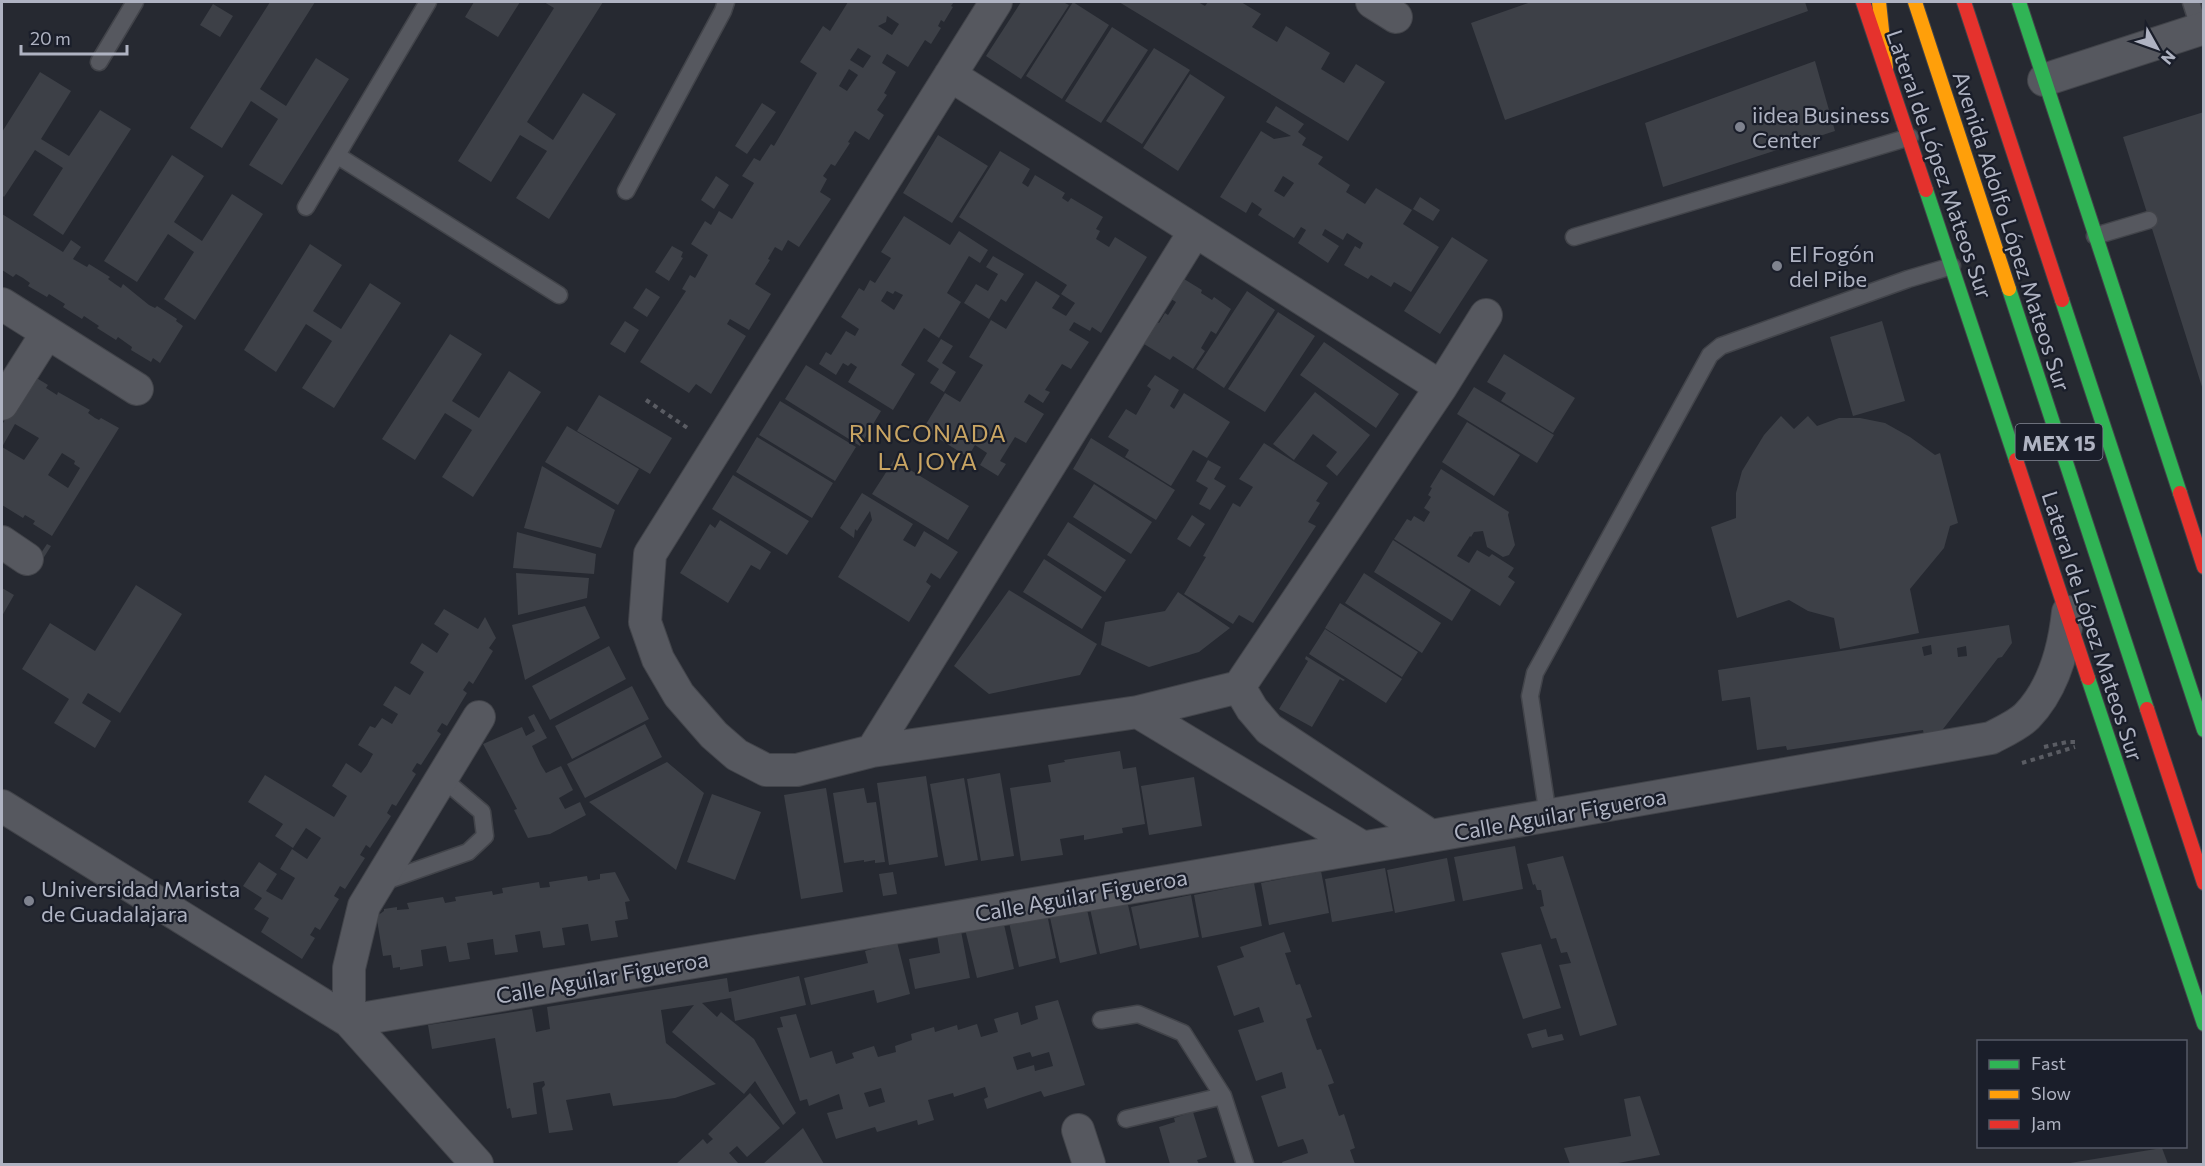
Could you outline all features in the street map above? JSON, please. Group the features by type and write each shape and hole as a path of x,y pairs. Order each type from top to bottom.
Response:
{"main road":[{"name":"Lateral de López Mateos Sur","path":"1863,2 1910,137 2204,1024"},
{"path":"1879,2 1886,68"},
{"name":"Avenida Adolfo López Mateos Sur","path":"1915,2 2204,883"},
{"name":"Avenida Adolfo López Mateos Sur","path":"1964,2 2204,730"},
{"path":"2019,2 2204,567"}],"street":[{"path":"996,2 651,554 645,622 658,659 679,695 714,735 737,755 766,770 797,770 872,751 1138,712 1239,687 1441,387 1486,315"},
{"path":"2044,80 2198,20"},
{"path":"950,75 1441,387"},
{"path":"872,751 1195,231"},
{"path":"2,304 137,389"},
{"path":"2,404 47,333"},
{"name":"Calle Aguilar Figueroa","path":"349,1021 1991,738 2026,718 2051,684 2066,633 2067,612"},
{"path":"1239,687 1252,709 1269,729 1431,836"},
{"path":"1138,712 1271,790 1362,847"},
{"path":"349,1021 349,968 364,906 478,717"},
{"path":"2,806 349,1021 477,1164"},
{"path":"1078,1130 1089,1164"}],"lane":[{"path":"99,62 135,2"},
{"path":"306,207 428,2"},
{"path":"626,191 726,2"},
{"path":"1574,237 1910,137"},
{"path":"338,156 559,295"},
{"path":"2095,236 2149,220"},
{"path":"1548,816 1530,696 1535,673 1710,355 1721,346 1908,279 1952,266"},
{"path":"377,884 468,852 485,836 482,812 442,778"},
{"path":"1101,1020 1138,1014 1183,1033 1223,1095 1245,1164"},
{"path":"1126,1119 1223,1095"}],"path":[{"path":"646,400 717,448"}],"building":[{"path":"270,2 315,2 260,89 286,106 316,58 349,79 282,185 249,165 278,119 251,101 222,148 190,128"},
{"path":"474,2 520,2 498,37 465,17"},
{"path":"544,2 603,2 527,122 553,140 583,93 616,114 549,219 516,198 547,151 520,135 491,182 458,161 554,8"},
{"path":"848,2 954,2 944,22 941,20 938,26 941,28 931,44 925,40 908,67 887,54 882,63 896,72 884,93 887,95 877,110 884,115 869,140 855,131 835,166 831,164 823,176 827,179 820,192 831,199 799,247 788,240 782,251 775,247 755,284 771,294 749,330 730,319 727,324 746,336 711,394 696,384 689,393 640,362 686,291 682,289 690,275 695,278 708,255 691,244 705,221 711,225 719,211 732,219 754,183 742,176 754,158 760,161 771,144 774,146 817,73 800,62 823,26 830,31","holes":["887,16 899,24 892,35 878,26 886,22","858,48 871,56 863,68 850,60","849,69 858,75 847,91 839,86"]},
{"path":"1021,2 1063,2 1069,5 1021,79 986,56"},
{"path":"1073,2 1109,25 1062,99 1026,76"},
{"path":"1119,2 1198,2 1205,6 1208,2 1241,2 1261,14 1252,27 1277,42 1286,26 1330,53 1321,69 1344,83 1356,64 1385,82 1348,141"},
{"path":"1531,2 1805,2 1808,11 1505,120 1471,23"},
{"path":"213,4 233,16 220,37 200,25"},
{"path":"1112,27 1148,50 1101,123 1065,101"},
{"path":"1154,48 1190,70 1142,144 1106,121"},
{"name":"iidea Business Center","path":"1815,61 1835,131 1663,187 1645,123"},
{"path":"40,72 71,91 41,139 69,156 100,110 131,129 63,235 33,215 63,168 35,150 4,197 2,195 2,132"},
{"path":"1190,74 1225,97 1178,171 1143,148"},
{"path":"762,103 776,112 747,154 735,146"},
{"path":"1276,106 1304,124 1298,132 1306,138 1302,145 1323,157 1318,164 1350,185 1346,192 1365,204 1376,188 1412,210 1403,224 1439,247 1411,292 1394,282 1391,287 1371,275 1368,279 1344,265 1355,246 1360,249 1363,243 1347,233 1343,240 1325,229 1322,235 1339,246 1328,263 1298,243 1306,230 1301,227 1294,238 1258,215 1262,209 1252,202 1246,213 1220,197 1261,131 1274,139 1291,136 1266,122","holes":["1283,176 1294,183 1284,197 1274,191"]},
{"path":"2204,112 2204,390 2203,390 2123,137"},
{"path":"938,135 988,166 952,223 903,193"},
{"path":"1000,151 1030,169 1022,183 1028,187 1035,175 1065,193 1062,198 1068,202 1071,198 1103,217 1096,229 1100,231 1096,239 1109,247 1115,237 1147,257 1101,333 1092,327 1090,331 1074,322 1069,330 1089,342 1071,369 1062,364 1045,390 1050,392 1043,403 1029,394 1024,402 1044,414 1026,443 1015,437 1000,461 1006,464 998,476 980,465 987,453 975,445 968,457 923,429 945,393 960,402 983,365 969,357 991,320 1006,329 1036,281 1060,296 1052,308 1066,316 1075,303 1061,294 1067,285 959,217"},
{"path":"172,155 204,176 174,222 202,241 232,194 263,214 195,320 164,299 194,252 168,234 137,282 104,261"},
{"path":"716,176 729,185 714,209 701,200"},
{"path":"1420,197 1440,210 1433,221 1413,209"},
{"path":"2,214 63,252 71,240 81,247 73,259 87,267 89,264 110,277 108,279 121,288 123,284 149,305 155,308 157,306 177,319 176,321 183,326 160,363 153,358 151,362 131,350 132,347 118,337 116,340 84,316 82,319 63,307 65,304 49,294 47,297 28,286 30,283 23,278 16,274 13,277 2,270"},
{"path":"904,216 950,245 959,231 988,250 980,263 969,256 947,293 961,302 939,338 924,328 901,365 915,374 893,410 848,382 857,367 851,363 848,366 843,363 836,375 819,364 826,352 831,355 846,331 855,336 859,329 841,317 859,288 864,291 870,280 875,283 891,258 881,252","holes":["887,291 893,294 895,291 903,295 894,310 881,301"]},
{"path":"1452,237 1488,260 1440,334 1404,311"},
{"path":"310,244 342,265 313,311 341,329 370,283 401,303 334,408 302,388 332,341 306,324 276,372 244,350"},
{"path":"672,246 683,252 681,257 683,258 669,281 655,272"},
{"path":"993,256 1024,274 1006,302 1001,299 989,319 964,303 976,284 988,291 998,274 986,267"},
{"path":"1184,279 1202,290 1201,293 1212,300 1214,297 1231,309 1216,334 1211,331 1201,348 1205,351 1193,369 1173,356 1170,360 1144,344 1157,322 1159,323 1165,313 1168,315 1176,302 1171,299"},
{"path":"646,288 660,297 647,317 633,308"},
{"path":"1247,291 1275,310 1224,388 1196,369"},
{"path":"1278,312 1315,336 1265,412 1228,389"},
{"path":"625,321 639,330 625,353 610,344"},
{"path":"1882,321 1905,401 1853,416 1830,337"},
{"path":"450,334 482,354 452,401 479,418 509,371 541,392 473,497 442,477 472,430 445,413 415,460 382,439"},
{"path":"941,339 953,346 942,363 956,372 944,392 930,383 939,369 927,361"},
{"path":"1324,342 1399,394 1376,428 1300,375"},
{"path":"1504,354 1575,398 1553,433 1501,401 1506,393 1487,382"},
{"path":"806,365 881,411 860,446 785,399"},
{"path":"30,374 48,385 46,388 57,395 58,392 90,410 88,413 95,418 99,420 101,418 119,428 52,536 33,524 35,521 25,515 23,518 2,505 2,447 2,425","holes":["15,424 39,438 24,460 2,447","62,453 75,461 74,464 80,468 68,488 48,475"]},
{"path":"1155,375 1179,390 1170,406 1174,409 1184,393 1230,422 1207,458 1193,450 1171,486 1125,457 1129,450 1108,437 1126,409 1136,415 1151,389 1147,386"},
{"path":"1474,387 1554,435 1537,463 1457,414"},
{"path":"1315,392 1370,435 1337,476 1326,466 1337,452 1313,434 1294,460 1273,444"},
{"path":"599,395 672,438 650,474 577,431"},
{"path":"780,401 856,447 835,481 759,435"},
{"path":"1781,416 1794,429 1808,416 1817,426 1839,418 1860,418 1885,423 1935,455 1940,453 1958,523 1950,526 1944,548 1910,589 1919,633 1840,649 1834,618 1808,611 1789,600 1737,618 1711,527 1736,518 1736,493 1742,471 1764,435"},
{"path":"1467,422 1520,455 1494,496 1442,462"},
{"path":"567,426 639,469 618,505 545,462"},
{"path":"757,437 833,483 812,518 736,472"},
{"path":"1091,438 1175,490 1156,520 1073,469"},
{"path":"1264,443 1328,483 1316,501 1320,503 1308,522 1316,526 1253,623 1239,615 1233,624 1184,594 1206,557 1203,556 1233,503 1240,507 1253,487 1239,479"},
{"path":"894,460 969,506 948,540 872,494"},
{"path":"1208,460 1221,467 1214,479 1226,486 1210,510 1199,504 1208,488 1196,481"},
{"path":"542,466 615,510 601,548 524,528"},
{"path":"1441,469 1509,512 1515,545 1509,555 1503,557 1487,547 1483,531 1474,532 1457,556 1469,563 1477,550 1489,557 1492,554 1514,568 1508,577 1515,582 1500,606 1394,539 1407,519 1411,521 1414,516 1424,522 1430,512 1424,508 1431,497 1428,495 1432,488 1430,487"},
{"path":"733,475 809,521 787,555 712,509"},
{"path":"1094,484 1152,522 1131,554 1073,517"},
{"path":"862,493 913,524 903,540 915,547 924,531 958,552 940,579 931,573 926,582 931,586 909,622 838,577 872,520 870,511 857,531 855,529 854,538 840,528"},
{"path":"1192,515 1205,524 1190,547 1177,539"},
{"path":"720,520 771,552 760,570 751,565 728,603 680,573 710,524 715,528"},
{"path":"1068,522 1126,560 1105,592 1047,555"},
{"path":"517,532 596,554 594,574 513,568"},
{"path":"1393,540 1471,590 1452,621 1374,572"},
{"path":"47,544 51,546 41,562 37,559"},
{"path":"1044,559 1102,597 1082,629 1023,592"},
{"path":"516,573 589,578 587,598 518,615"},
{"path":"1364,573 1441,623 1422,653 1345,603"},
{"path":"136,585 182,614 120,713 88,693 82,703 111,721 95,748 54,723 69,699 22,669 50,623 95,651"},
{"path":"2,588 14,595 2,616"},
{"path":"1009,590 1097,644 1080,675 989,694 954,666"},
{"path":"1178,592 1230,628 1199,652 1149,667 1101,645 1105,622 1165,611"},
{"path":"1340,603 1418,652 1402,677 1325,628"},
{"path":"585,606 600,638 525,680 512,625"},
{"path":"444,609 478,629 485,617 496,638 489,648 493,651 473,684 469,681 463,690 467,693 447,726 442,723 437,731 441,734 421,765 417,763 412,771 416,774 396,806 392,804 387,813 391,816 370,848 366,845 360,855 365,858 345,889 340,886 334,896 339,899 320,930 315,927 310,935 315,938 302,959 261,932 269,918 254,909 262,898 243,886 259,862 277,874 266,891 282,900 295,878 280,869 292,849 307,859 321,838 306,828 293,848 275,836 283,824 248,802 265,775 334,817 347,796 332,786 346,763 361,773 367,765 373,754 358,745 370,726 375,728 382,718 392,724 398,714 383,705 395,686 410,695 424,672 410,663 422,643 437,653 449,634 434,624"},
{"path":"2009,625 2012,643 1940,733 1924,735 1923,730 1787,750 1786,746 1757,750 1750,697 1722,701 1718,670","holes":["1931,645 1932,654 1924,656 1922,647","1966,646 1967,656 1958,657 1957,648"]},
{"path":"1325,629 1402,679 1386,703 1309,654"},
{"path":"609,646 626,679 550,720 532,686"},
{"path":"1306,656 1345,680 1340,679 1312,727 1279,709 1308,661 1305,659"},
{"path":"632,686 649,719 572,759 555,726"},
{"path":"534,714 547,738 532,746 541,765 546,773 561,766 573,790 559,798 565,809 580,802 586,815 550,834 528,838 514,810 517,809 483,744 522,727 526,736 535,731 528,717"},
{"path":"645,724 662,757 585,798 567,764"},
{"path":"1120,751 1123,769 1136,767 1145,824 1122,828 1123,833 1084,840 1084,835 1060,839 1063,855 1021,861 1010,788 1051,782 1048,765 1065,762 1064,760"},
{"path":"667,762 704,793 676,870 589,802"},
{"path":"1000,773 1014,856 981,861 967,779"},
{"path":"926,776 938,857 889,865 877,783"},
{"path":"1194,777 1202,826 1149,835 1141,786"},
{"path":"964,778 978,860 945,866 930,784"},
{"path":"826,788 843,892 801,899 784,795"},
{"path":"864,788 867,803 876,802 885,862 875,863 875,860 864,862 864,860 844,863 833,793"},
{"path":"712,794 761,812 735,880 687,862"},
{"path":"1515,846 1523,889 1463,901 1454,857"},
{"path":"1563,856 1617,1025 1580,1036 1559,965 1571,963 1567,952 1561,953 1556,938 1551,939 1540,907 1544,906 1541,890 1537,890 1535,884 1533,885 1527,864"},
{"path":"1447,858 1455,901 1395,913 1387,870"},
{"path":"1385,868 1393,911 1332,922 1325,879"},
{"path":"1321,871 1329,913 1269,925 1261,883"},
{"path":"615,872 630,901 625,902 628,919 615,921 618,937 591,941 588,924 562,928 565,945 543,948 540,931 515,935 518,952 495,955 493,939 467,943 470,959 449,962 446,946 421,950 423,966 400,970 400,967 393,968 391,955 383,956 377,916 384,909 397,907 397,910 409,909 407,903 443,897 445,903 456,901 455,897 492,891 493,895 503,893 502,888 539,882 540,888 550,887 549,882 587,876 588,881 600,879 600,874"},
{"path":"893,872 897,894 883,896 879,874"},
{"path":"1254,883 1262,926 1202,938 1194,895"},
{"path":"1191,895 1199,937 1140,949 1131,907"},
{"path":"1126,896 1137,945 1100,954 1089,904"},
{"path":"1086,905 1097,954 1060,963 1049,913"},
{"path":"1046,909 1056,958 1019,967 1008,918"},
{"path":"1003,920 1014,969 977,978 965,929"},
{"path":"961,931 970,978 915,989 909,959 940,953 937,935"},
{"path":"1284,932 1291,952 1285,953 1296,985 1300,984 1312,1017 1306,1019 1317,1050 1321,1049 1334,1083 1328,1085 1339,1116 1344,1114 1355,1148 1350,1150 1355,1164 1283,1164 1282,1162 1308,1153 1303,1139 1278,1147 1261,1096 1286,1088 1282,1072 1256,1081 1238,1030 1264,1022 1259,1007 1234,1016 1217,966 1244,957 1240,947"},
{"path":"897,942 910,994 877,1003 874,990 811,1005 804,978 868,963 865,951"},
{"path":"1541,944 1561,1008 1523,1019 1501,953"},
{"path":"799,976 806,1005 735,1021 731,998 702,1003 717,1017 721,1012 754,1039 796,1113 783,1125 755,1081 744,1094 672,1032 694,1005 661,1010 666,1043 716,1084 675,1098 613,1106 610,1093 566,1100 573,1130 549,1133 542,1088 545,1085 544,1081 533,1083 537,1114 512,1118 510,1108 507,1109 495,1038 432,1049 428,1025 532,1009 536,1032 550,1029 547,1007 727,978 729,992"},
{"path":"1058,1000 1085,1085 1044,1097 1041,1091 987,1109 984,1099 988,1097 985,1087 954,1097 953,1093 928,1100 934,1120 918,1125 917,1120 877,1132 875,1127 836,1139 827,1113 843,1109 839,1094 809,1106 807,1099 800,1101 777,1028 783,1027 780,1017 796,1014 810,1058 832,1051 836,1064 854,1058 852,1053 874,1046 878,1057 896,1052 895,1046 912,1040 911,1034 934,1027 935,1032 957,1025 958,1030 977,1024 981,1037 998,1032 994,1019 1018,1012 1021,1025 1038,1019 1035,1006","holes":["1030,1052 1032,1057 1049,1052 1053,1066 1035,1071 1034,1065 1017,1070 1013,1057","881,1088 885,1102 869,1107 864,1093"]},
{"path":"1546,1029 1548,1037 1562,1034 1564,1040 1532,1048 1527,1034"},
{"path":"750,1093 780,1128 747,1157 737,1146 729,1153 739,1164 676,1164 703,1139 707,1144 713,1139 708,1134"},
{"path":"1640,1096 1660,1155 1613,1164 1570,1164 1564,1148 1631,1136 1624,1099"},
{"path":"1193,1112 1207,1157 1197,1160 1199,1164 1170,1164 1159,1127 1175,1122 1174,1118"},
{"path":"803,1128 824,1164 763,1164"},
{"path":"2162,1148 2168,1164 2070,1164 2070,1163"}],"traffic: fast":[{"path":"2019,2 2180,493"},
{"path":"1926,190 2016,460"},
{"path":"2009,289 2147,709"},
{"path":"2062,300 2204,730"},
{"path":"2088,678 2204,1024"}],"traffic: slow":[{"path":"1879,2 1886,68"},
{"path":"1915,2 2009,289"}],"traffic: jam":[{"path":"1863,2 1926,190"},
{"path":"1964,2 2062,300"},
{"path":"2016,460 2088,678"},
{"path":"2180,493 2204,567"},
{"path":"2147,709 2204,883"}],"place":[{"name":"iidea Business Center","path":"1740,127"},
{"name":"El Fogón del Pibe","path":"1777,266"},
{"name":"Universidad Marista de Guadalajara","path":"29,901"}],"district":[{"name":"RINCONADA LA JOYA","path":"928,446"}]}
